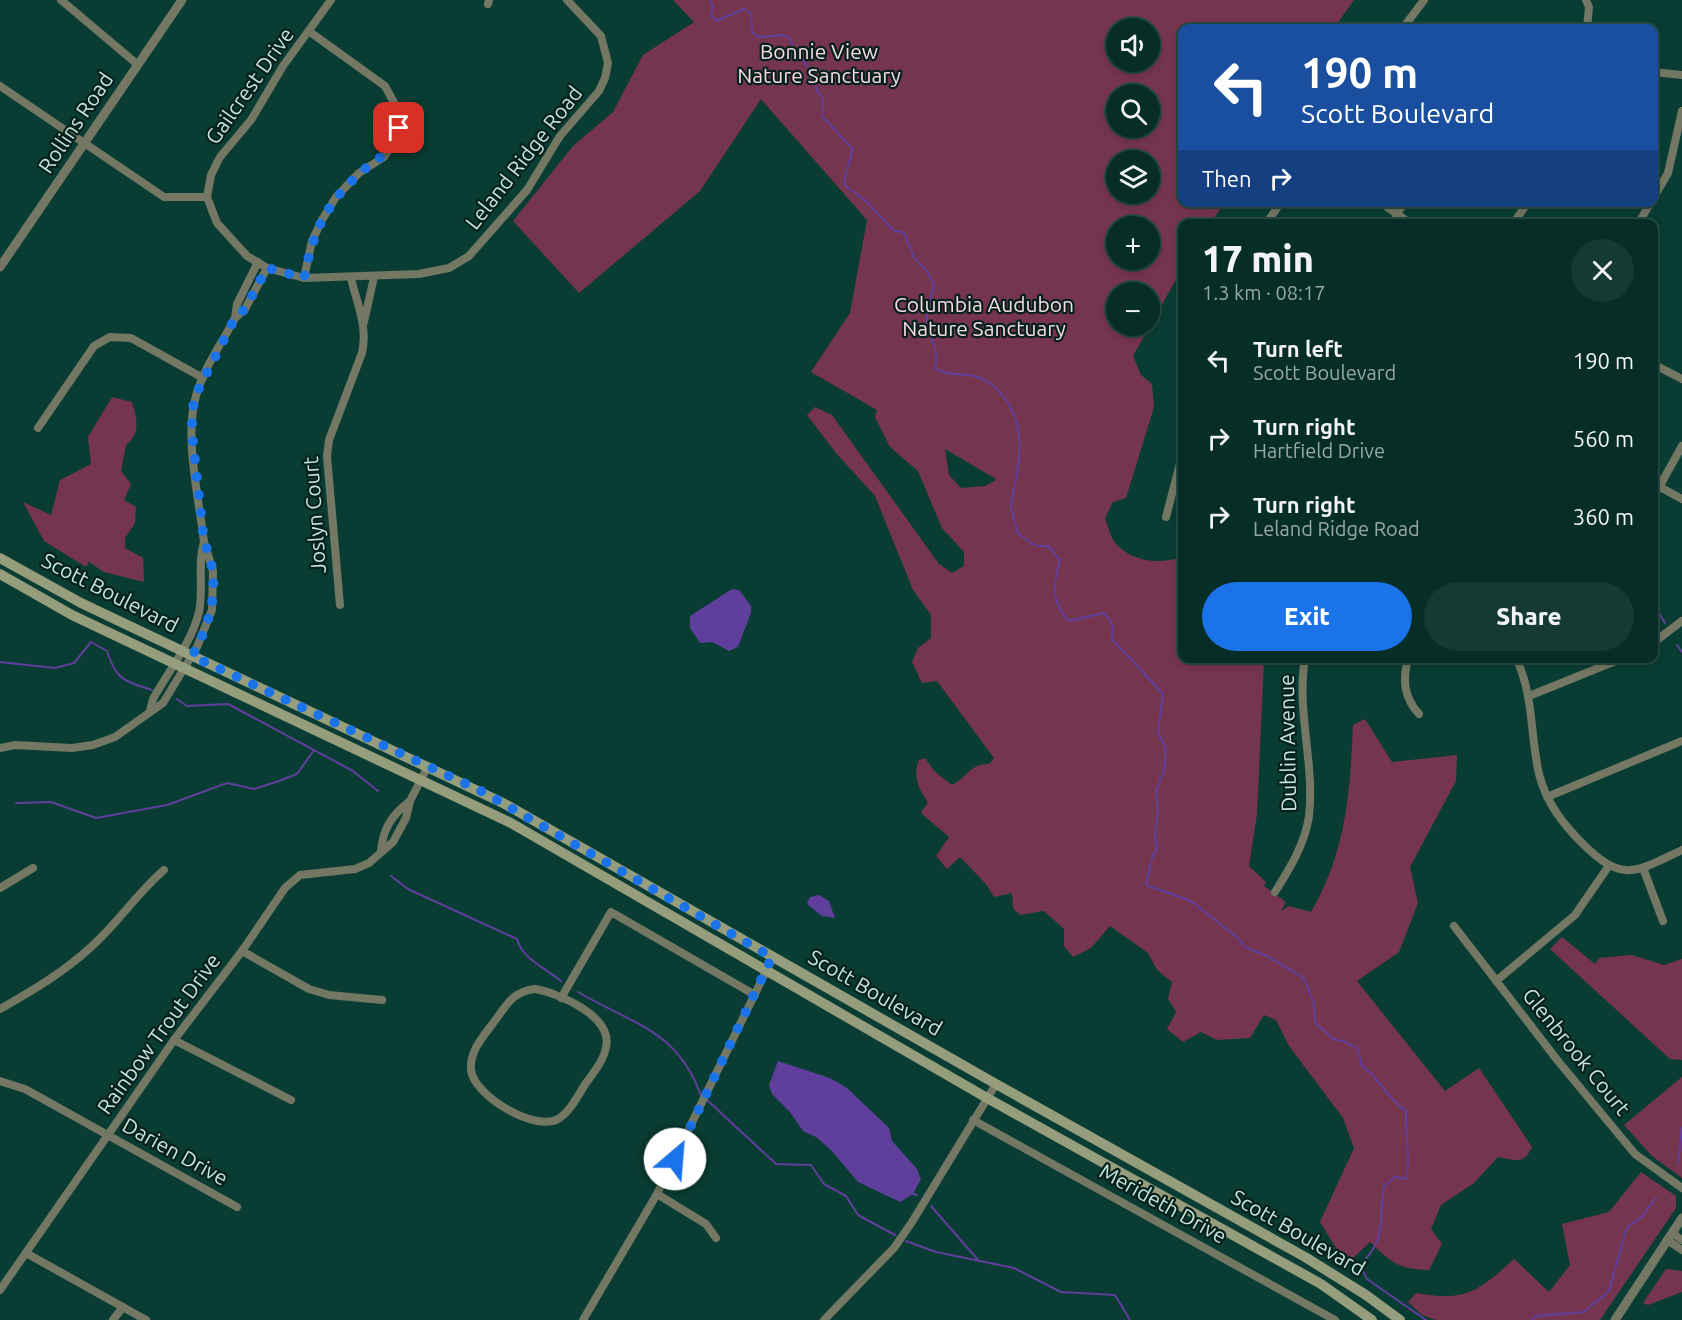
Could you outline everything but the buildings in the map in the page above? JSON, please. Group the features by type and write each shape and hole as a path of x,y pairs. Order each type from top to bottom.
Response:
{"main road":[{"name":"Scott Boulevard","path":"0,558 81,603 503,802 772,957 1305,1257 1366,1295 1400,1320"},
{"name":"Scott Boulevard","path":"0,574 72,615 511,823 987,1098 1321,1284 1372,1320"}],"street":[{"path":"61,0 137,64"},
{"name":"Rollins Road","path":"0,267 182,0"},
{"name":"Gailcrest Drive","path":"207,196 211,175 220,157 251,120 283,66 310,33 331,0"},
{"name":"Leland Ridge Road","path":"207,196 217,224 231,241 267,268 304,278 351,278 419,274 449,268 469,256 527,189 560,136 598,91 605,78 608,63 601,36 567,0"},
{"path":"1406,24 1424,0"},
{"path":"1586,0 1589,7 1587,24"},
{"path":"304,278 312,241 322,220 336,197 351,181 384,157 395,142 399,112 385,86 310,33"},
{"path":"1658,73 1682,75"},
{"path":"0,86 164,197 207,196"},
{"path":"1658,190 1668,173 1682,111"},
{"path":"1386,207 1403,219"},
{"path":"1396,215 1402,207"},
{"path":"235,318 237,304 258,262"},
{"path":"0,748 15,745 72,748 93,745 115,737 141,721 150,711 153,699 178,666 192,656 206,630 212,610 213,571 204,542 192,433 192,411 203,378 235,318 245,309 267,268"},
{"name":"Joslyn Court","path":"364,322 374,277"},
{"name":"Joslyn Court","path":"340,605 327,456 329,440 362,353 365,339 364,322 351,278"},
{"path":"38,428 94,346 110,337 131,338 203,378"},
{"path":"1658,366 1682,379"},
{"path":"1658,491 1682,446"},
{"path":"1166,517 1178,471"},
{"path":"1660,488 1682,499"},
{"path":"178,666 181,651 199,615 202,585 200,557 204,542"},
{"path":"1658,639 1682,621"},
{"name":"Dublin Avenue","path":"1275,892 1301,846 1309,816 1309,769 1301,706 1305,663"},
{"path":"1408,663 1405,678 1408,702 1419,714"},
{"path":"1518,663 1529,696 1536,757 1547,797 1569,830 1608,867 1626,871 1643,868 1682,850"},
{"path":"1529,696 1611,663"},
{"path":"1547,797 1682,741"},
{"name":"Rainbow Trout Drive","path":"0,1290 174,1040 242,951 285,888 300,875 355,869 369,863 393,842 400,832 410,801 428,766"},
{"name":"Rainbow Trout Drive","path":"381,851 383,834 394,813 410,801"},
{"path":"1496,981 1575,915 1608,867"},
{"path":"0,888 33,868"},
{"path":"1643,868 1663,921"},
{"path":"0,1009 62,971 91,948 147,885 164,870"},
{"path":"561,998 611,912 754,994"},
{"name":"Glenbrook Court","path":"1454,926 1558,1061 1635,1154 1682,1188"},
{"path":"242,951 309,989 329,995 382,1000"},
{"path":"583,1320 657,1194 772,957"},
{"path":"534,989 561,998 587,1011 604,1030 606,1047 598,1067 573,1104 559,1118 544,1124 530,1120 484,1094 474,1082 472,1058 478,1044 513,996 534,989"},
{"path":"174,1040 291,1100"},
{"name":"Darien Drive","path":"0,1082 25,1089 237,1207"},
{"path":"824,1320 894,1248 996,1084"},
{"name":"Merideth Drive","path":"973,1120 1335,1320"},
{"path":"657,1194 706,1224 716,1238"},
{"path":"1615,1320 1682,1218"},
{"path":"1670,1237 1682,1240"},
{"path":"1670,1237 1682,1250"},
{"path":"26,1254 146,1320"},
{"path":"113,1320 123,1307"}],"green space":[{"path":"673,0 1354,0 1337,24 1178,24 1178,207 1222,207 1213,219 1178,219 1178,276 1160,308 1160,282 1106,282 1106,336 1144,336 1133,356 1141,375 1152,384 1154,407 1126,498 1113,502 1105,518 1114,542 1131,555 1156,561 1178,558 1178,663 1264,663 1257,814 1249,866 1266,882 1264,886 1286,902 1281,911 1289,906 1311,912 1332,867 1348,798 1353,725 1365,719 1392,762 1457,755 1456,781 1410,867 1418,903 1399,952 1357,981 1445,1091 1479,1068 1532,1147 1522,1159 1498,1157 1474,1183 1441,1205 1431,1229 1442,1244 1429,1270 1396,1264 1370,1242 1353,1258 1338,1251 1320,1222 1354,1148 1343,1118 1289,1046 1276,1020 1264,1015 1250,1038 1217,1040 1201,1032 1183,1042 1167,1029 1176,1012 1168,999 1172,982 1157,970 1148,953 1110,926 1091,948 1073,957 1064,946 1064,929 1044,911 1020,915 1013,908 1012,893 994,897 986,884 960,857 947,869 936,856 949,837 921,813 928,802 918,782 916,771 919,760 925,758 934,771 952,785 972,769 989,764 994,758 937,681 922,683 912,662 918,648 931,638 931,615 913,590 875,496 836,453 807,415 815,407 832,415 939,564 952,573 964,566 964,552 942,528 918,471 890,447 875,417 877,410 811,372 850,313 867,220 761,99 700,191 579,293 513,221 573,146 613,112 643,55 694,22","holes":["945,449 996,479 996,480 985,486 961,488 949,475"]},
{"path":"112,397 132,402 135,414 136,430 126,445 121,471 131,484 124,500 136,507 135,523 125,538 125,548 143,558 144,582 104,572 89,562 86,567 44,541 23,502 51,515 60,480 91,464 88,437"},
{"path":"1562,937 1595,964 1599,958 1632,955 1664,965 1682,959 1682,1060 1670,1059 1550,949"},
{"path":"1682,1077 1682,1178 1652,1156 1624,1125"},
{"path":"1641,1172 1676,1196 1676,1208 1600,1320 1436,1320 1422,1315 1408,1302 1416,1293 1447,1296 1470,1292 1490,1280 1514,1259 1549,1292 1570,1265 1562,1224 1609,1212"},
{"path":"1666,1269 1682,1271 1682,1292 1648,1305 1643,1303"}],"shaded area":[{"path":"732,589 739,590 751,606 751,613 738,647 729,651 712,642 700,643 690,628 690,616"},
{"path":"819,895 829,901 835,918 822,916 807,904 810,897"},
{"path":"778,1061 830,1078 847,1088 889,1128 892,1141 917,1169 921,1179 913,1194 900,1202 858,1182 831,1150 816,1137 803,1131 790,1112 772,1094 769,1085"}],"waterway":[{"path":"710,0 713,7 711,15 716,21 744,9 751,13 752,32 758,37 784,35 789,38 808,67 817,91 823,99 822,116 852,148 844,185 866,201 893,230 904,233 915,259 927,271 934,286 927,316 936,354 935,368 948,373 970,375 985,380 1002,395 1015,416 1019,453 1011,506 1018,534 1036,546 1048,546 1060,560 1055,585 1056,599 1069,621 1104,613 1113,625 1112,639 1163,694 1158,732 1166,750 1164,771 1156,791 1157,848 1152,858 1146,885 1191,901 1237,937 1245,947 1267,956 1304,978 1314,1004 1315,1022 1333,1039 1346,1042 1358,1049 1362,1066 1406,1111 1408,1163 1406,1179 1395,1177 1384,1186 1378,1237 1375,1246 1360,1265 1367,1279 1426,1320"},
{"path":"1658,611 1665,623"},
{"path":"0,662 55,668 74,663 91,642 107,651 110,661 122,678 152,690"},
{"path":"1677,645 1682,652"},
{"path":"177,699 187,706 228,704 353,771 378,791"},
{"path":"16,803 51,802 96,818 167,805 227,783 254,789 297,774 314,750"},
{"path":"391,876 408,889 517,939 529,958 561,981"},
{"path":"578,992 651,1031 666,1043 680,1056 701,1096"},
{"path":"706,1099 776,1164 811,1165 824,1184 846,1196 858,1215 895,1235"},
{"path":"1678,1163 1682,1128"},
{"path":"913,1194 917,1195"},
{"path":"1531,1320 1536,1316 1584,1312 1609,1291 1627,1227 1642,1217 1656,1197"},
{"path":"931,1206 979,1261"},
{"path":"906,1241 936,1252 1014,1268 1061,1292 1115,1295 1130,1320"}],"route":[{"path":"399,128 395,142 384,157 359,173 336,197 312,241 304,278 267,268 245,309 235,318 196,394 192,411 192,433 204,542 210,554 214,589 212,610 206,630 192,656 481,791 772,957 675,1159"}],"park label":[{"name":"Bonnie View Nature Sanctuary","path":"819,64"},
{"name":"Columbia Audubon Nature Sanctuary","path":"984,317"}]}
